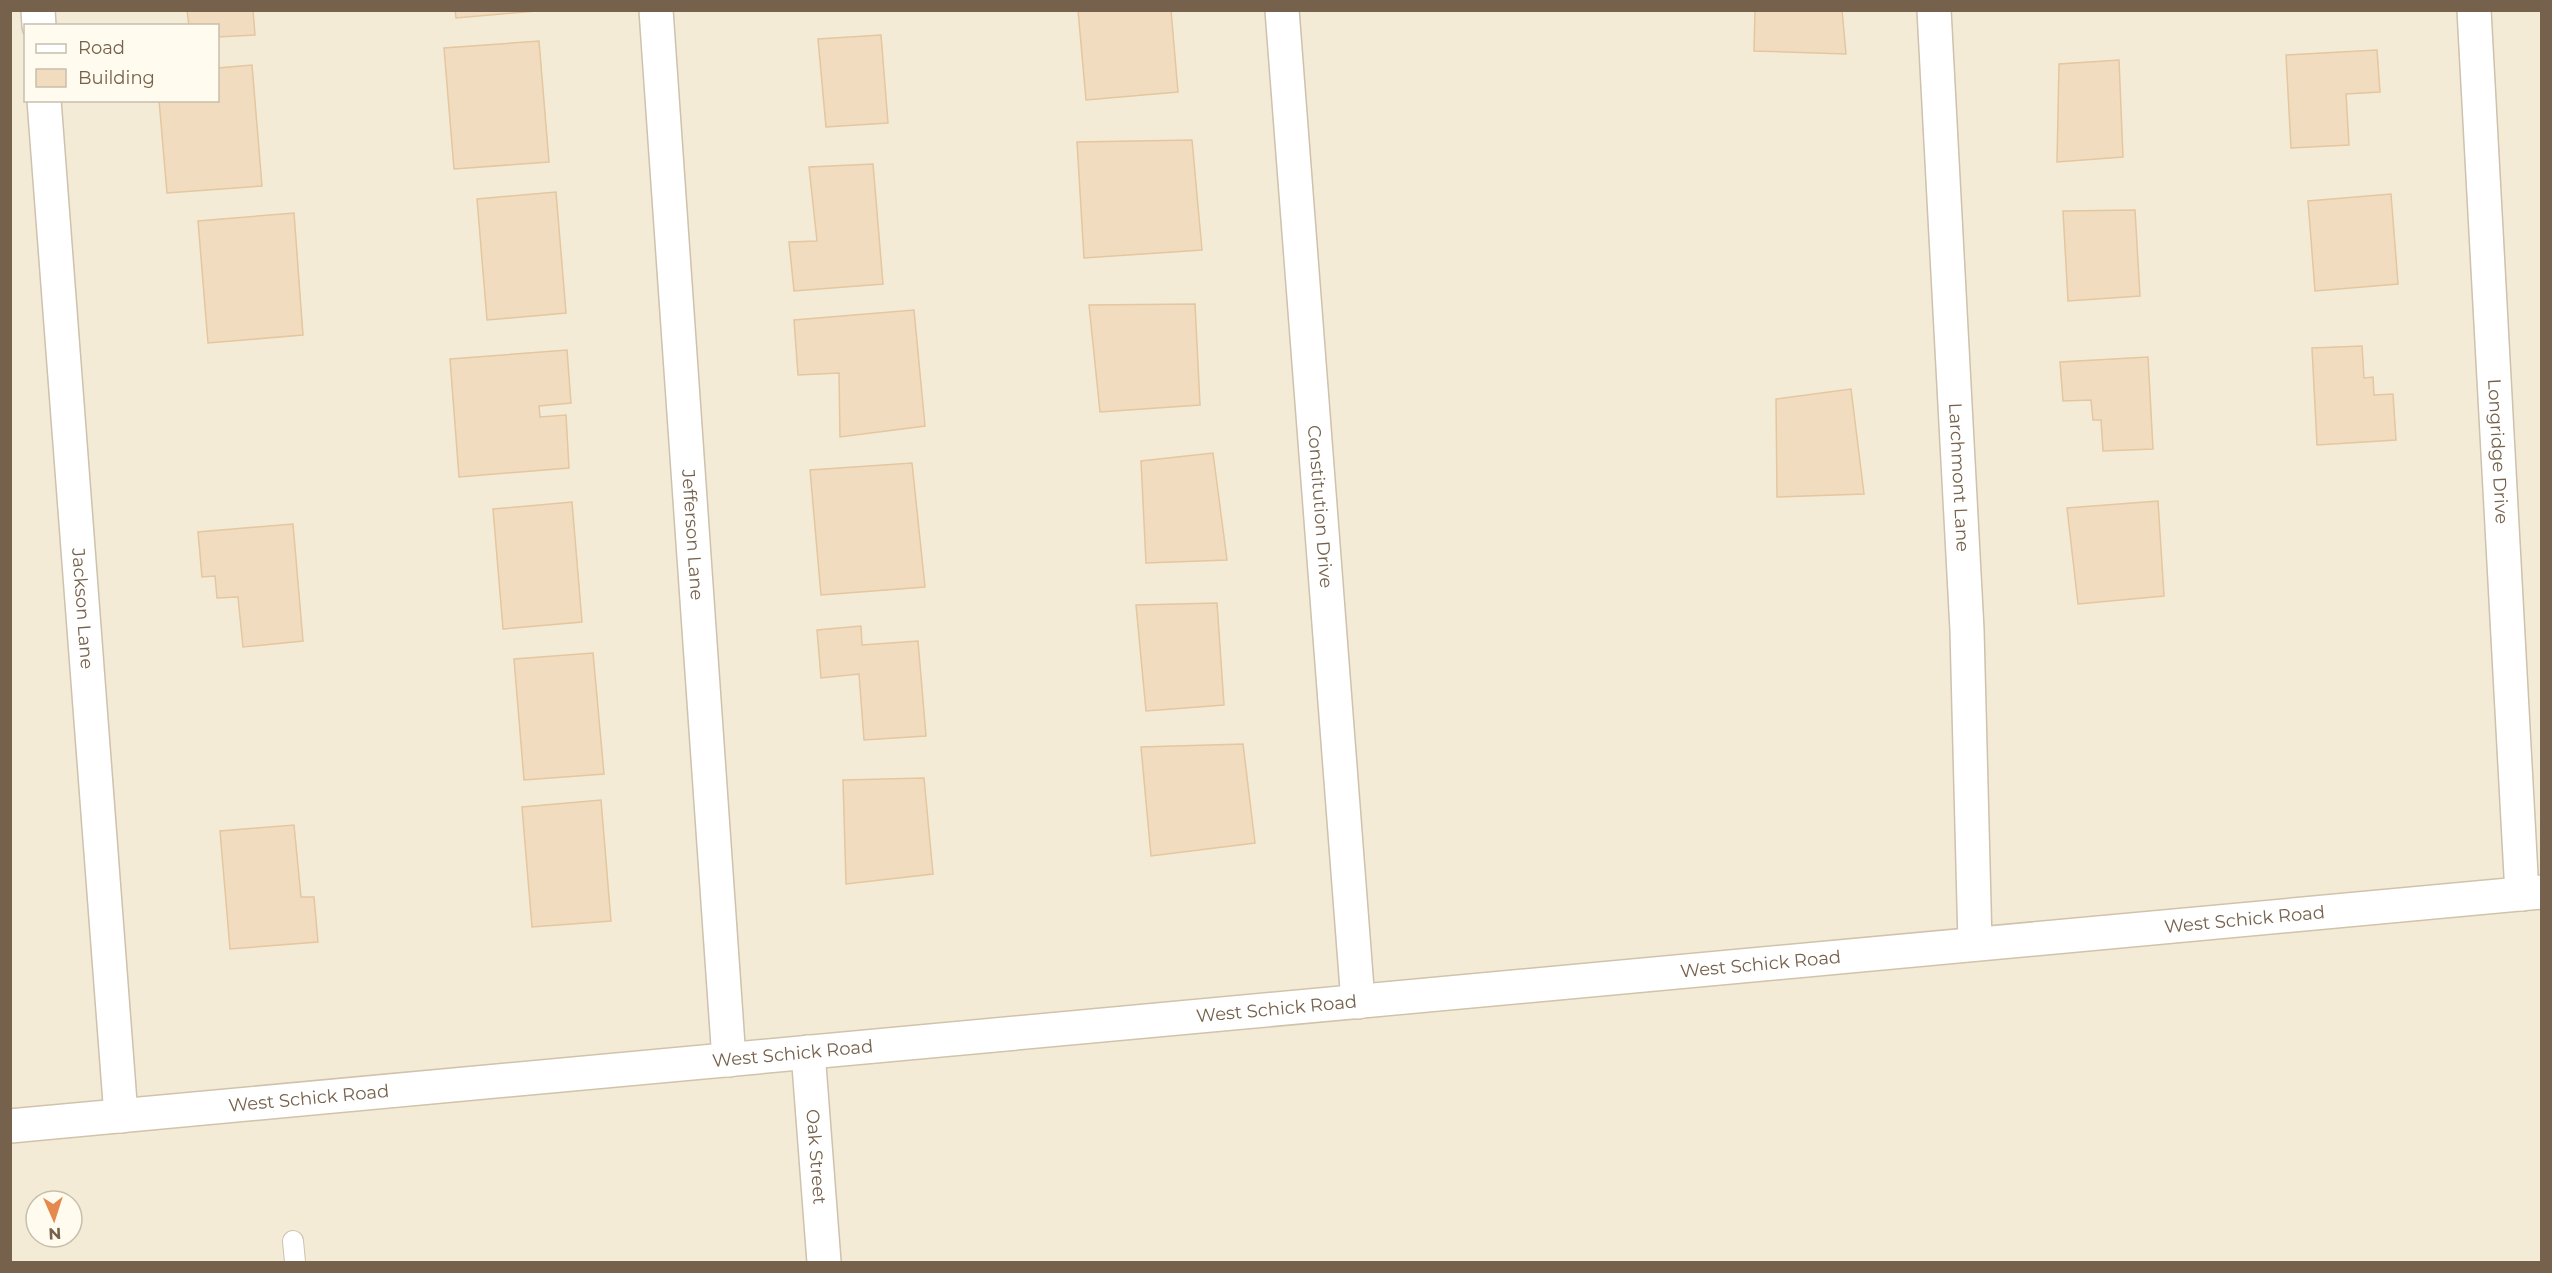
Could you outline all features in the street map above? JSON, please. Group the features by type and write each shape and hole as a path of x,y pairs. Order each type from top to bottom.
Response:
{"street":[{"name":"Jefferson Lane","path":"656,10 729,1060"},
{"name":"Constitution Drive","path":"1282,10 1358,1002"},
{"name":"Larchmont Lane","path":"1934,10 1967,630 1975,944"},
{"name":"Longridge Drive","path":"2474,10 2531,893"},
{"name":"Jackson Lane","path":"45,102 121,1116"},
{"name":"West Schick Road","path":"10,1126 2531,893"},
{"name":"Oak Street","path":"808,1052 824,1263"}],"lane":[{"path":"293,1241 295,1263"}],"shaded area":[{"path":"11,11 2541,11 2541,877 11,1115"},
{"path":"2541,906 2541,1262 11,1262 11,1137"}],"building":[{"path":"187,10 253,10 255,35 219,37 219,24 189,24"},
{"path":"455,10 535,10 535,11 456,18"},
{"path":"1078,10 1171,10 1178,92 1086,100"},
{"path":"1755,10 1842,10 1846,54 1754,51"},
{"path":"881,35 888,123 826,127 818,39"},
{"path":"539,41 549,162 454,169 444,48"},
{"path":"2377,50 2380,92 2346,94 2349,145 2291,148 2286,55"},
{"path":"2119,60 2123,157 2057,162 2059,64"},
{"path":"252,65 262,186 167,193 159,102 219,102 219,68"},
{"path":"1192,140 1202,250 1084,258 1077,142"},
{"path":"873,164 883,284 794,291 789,242 817,241 809,167"},
{"path":"556,192 566,313 487,320 477,199"},
{"path":"2391,194 2398,284 2315,291 2308,201"},
{"path":"2135,210 2140,296 2068,301 2063,211"},
{"path":"294,213 303,335 208,343 198,221"},
{"path":"1195,304 1200,405 1100,412 1089,305"},
{"path":"914,310 925,426 840,437 839,373 798,375 794,320"},
{"path":"2362,346 2364,378 2373,377 2374,395 2393,394 2396,440 2317,445 2312,348"},
{"path":"567,350 571,403 539,406 540,417 566,415 569,468 459,477 450,359"},
{"path":"2148,357 2153,449 2103,451 2101,420 2093,420 2091,400 2063,401 2060,362"},
{"path":"1851,389 1864,494 1777,497 1776,399"},
{"path":"1213,453 1227,560 1146,563 1141,461"},
{"path":"912,463 925,587 821,595 810,470"},
{"path":"2158,501 2164,596 2078,604 2067,508"},
{"path":"572,502 582,622 503,629 493,509"},
{"path":"293,524 303,641 243,647 238,597 217,598 215,576 202,577 198,532"},
{"path":"1217,603 1224,705 1146,711 1136,605"},
{"path":"861,626 862,645 918,641 926,736 864,740 859,674 821,678 817,630"},
{"path":"593,653 604,774 524,780 514,659"},
{"path":"1243,744 1255,843 1151,856 1141,747"},
{"path":"924,778 933,874 846,884 843,780"},
{"path":"601,800 611,921 532,927 522,807"},
{"path":"294,825 301,897 314,897 318,942 230,949 220,831"}]}
